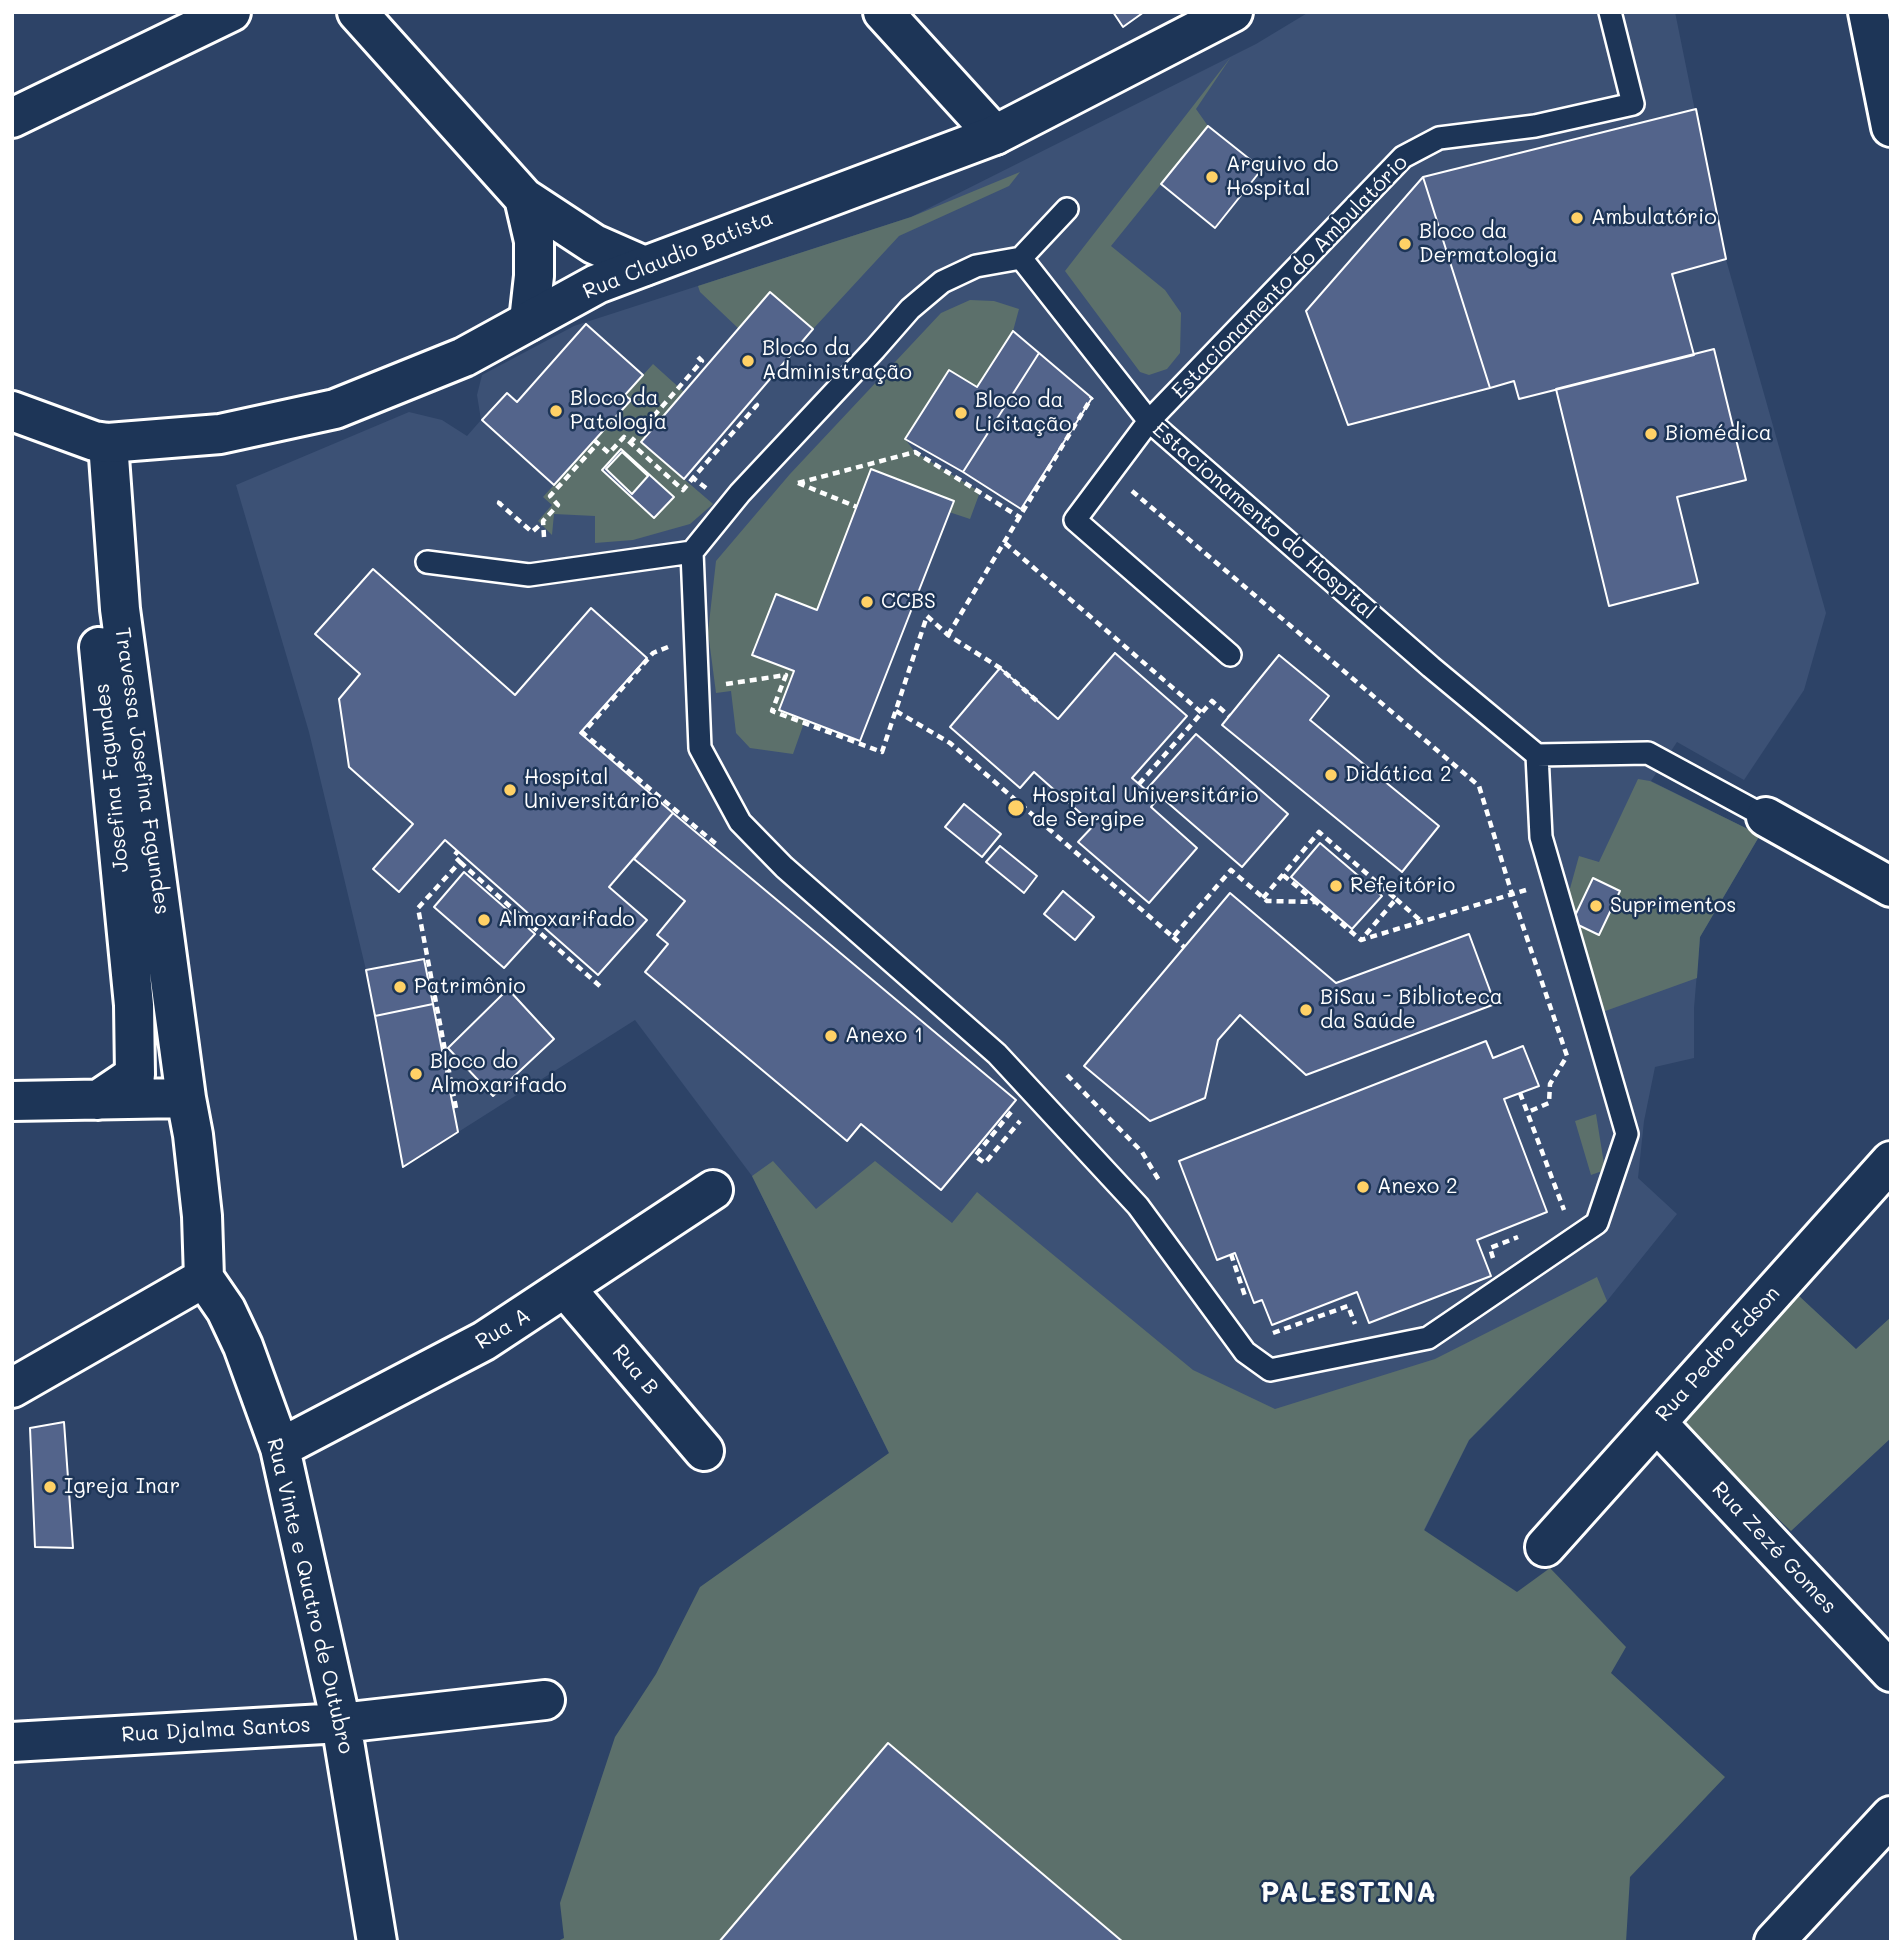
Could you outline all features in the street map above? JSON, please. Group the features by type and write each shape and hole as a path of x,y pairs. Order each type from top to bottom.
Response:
{"street":[{"path":"12,118 231,12"},
{"path":"357,12 524,198 594,244 645,266"},
{"path":"883,12 995,135"},
{"name":"Rua Claudio Batista","path":"97,440 220,433 335,409 464,357 597,284 995,135 1233,12"},
{"path":"1868,12 1891,127"},
{"path":"524,198 534,240 534,276 529,321"},
{"path":"12,411 97,440"},
{"name":"Travessa Josefina Fagundes","path":"97,440 186,1098"},
{"name":"Josefina Fagundes","path":"97,440 94,604 134,1005 135,1074 98,1100"},
{"path":"1766,817 1891,887"},
{"path":"12,1101 186,1098 202,1216 204,1278 12,1388"},
{"name":"Rua Pedro Edson","path":"1545,1547 1891,1161"},
{"name":"Rua A","path":"280,1447 484,1341 713,1191"},
{"name":"Rua Vinte e Quatro de Outubro","path":"204,1278 226,1310 237,1334 280,1447 341,1723 377,1942"},
{"name":"Rua B","path":"566,1289 704,1451"},
{"name":"Rua Zezé Gomes","path":"1657,1423 1891,1672"},
{"name":"Rua Djalma Santos","path":"12,1742 341,1723 545,1700"},
{"path":"1774,1942 1891,1816"}],"lane":[{"name":"Estacionamento do Ambulatório","path":"1149,421 1403,157 1439,138 1535,126 1633,104 1610,12"},
{"path":"1067,209 1021,258 976,266 942,282 910,309 728,507 692,552 700,748 740,822 784,867 997,1054 1138,1206 1244,1352 1270,1370 1428,1338 1597,1223 1627,1134 1541,837 1537,755 1648,752 1766,817"},
{"name":"Estacionamento do Hospital","path":"1021,258 1149,421 1430,667 1537,755"},
{"path":"1149,421 1075,520 1230,655"},
{"path":"427,562 529,575 692,552"}],"path":[{"path":"630,443 702,361 698,357"},
{"path":"948,635 1093,398 1085,387"},
{"path":"500,501 499,503 532,532 558,505 550,496 596,442 612,455 624,437 683,490 757,405 751,401"},
{"path":"797,483 915,452 1021,518"},
{"path":"773,457 797,483 857,507"},
{"path":"693,478 728,507"},
{"path":"1132,491 1479,786 1567,1056 1550,1084 1549,1103 1528,1112"},
{"path":"543,521 544,537"},
{"path":"1005,543 1202,713"},
{"path":"698,688 786,675 772,711 881,752 927,615 948,635 1000,668 1037,701"},
{"path":"591,724 653,653 676,647"},
{"path":"1139,784 1212,701 1229,716"},
{"path":"896,711 950,743 1184,947"},
{"path":"1263,898 1319,832 1422,922"},
{"path":"458,851 454,856 460,862 602,988"},
{"path":"456,1108 418,908 460,862"},
{"path":"1173,937 1231,870 1267,901 1316,902"},
{"path":"1283,875 1361,940"},
{"path":"1361,940 1553,881"},
{"path":"1361,940 1396,900"},
{"path":"1520,1093 1567,1219"},
{"path":"1014,1108 975,1156 985,1163 1024,1116"},
{"path":"1497,1269 1490,1248 1528,1233"},
{"path":"1231,1254 1248,1303"},
{"path":"1273,1333 1348,1306 1356,1326"}],"shaded area":[{"name":"Hospital Universitário de Sergipe","path":"1309,12 1675,12 1723,249 1826,613 1804,690 1744,780 1677,742 1651,781 1760,835 1700,937 1694,1008 1694,1058 1655,1067 1644,1121 1638,1178 1677,1214 1607,1301 1469,1440 1424,1531 889,1453 752,1176 635,1020 403,1167 366,970 309,732 236,485 409,412 442,420 467,436 481,420 477,395 482,375 574,326 911,217 1256,44"}],"green space":[{"path":"1231,57 1196,109 1208,126 1111,246 1165,290 1181,313 1180,353 1167,369 1149,375 1140,372 1065,271"},
{"path":"1020,172 1009,186 899,236 813,329 770,292 739,329 700,292 698,286 911,217"},
{"path":"970,300 994,301 1019,309 1013,331 977,387 949,370 905,439 915,452 980,492 970,519 949,512 953,501 871,469 817,610 776,594 753,655 794,671 779,710 805,720 793,754 750,748 736,733 731,691 716,693 708,632 716,561 790,474 941,313"},
{"path":"653,364 684,392 641,442 713,504 690,524 633,540 595,543 595,516 554,514 552,535 538,521 552,505 543,497 630,401 625,395"},
{"path":"1638,779 1650,781 1760,835 1700,937 1697,978 1597,1014 1566,903 1579,856 1599,862"},
{"path":"1596,1114 1605,1170 1591,1175 1575,1121"},
{"path":"773,1161 816,1209 875,1161 952,1223 977,1192 1193,1370 1275,1409 1435,1359 1597,1277 1607,1301 1469,1440 1424,1530 1517,1592 1550,1568 1626,1647 1611,1673 1725,1777 1630,1877 1626,1942 556,1942 564,1938 560,1903 615,1737 656,1674 700,1587 889,1453 752,1176"},
{"path":"1798,1295 1856,1349 1891,1317 1891,1438 1791,1531 1678,1425"}],"building":[{"path":"1113,12 1144,12 1123,27"},
{"name":"Ambulatório","path":"1696,109 1726,259 1672,274 1694,355 1519,399 1514,381 1490,388 1423,177"},
{"name":"Arquivo do Hospital","path":"1208,126 1262,169 1215,228 1161,184"},
{"name":"Bloco da Dermatologia","path":"1423,177 1490,388 1348,425 1306,311"},
{"name":"Bloco da Administração","path":"770,292 813,329 684,479 641,442"},
{"name":"Bloco da Patologia","path":"586,324 643,375 625,395 631,400 554,485 482,420 507,393 517,402"},
{"name":"Bloco da Licitação","path":"1013,331 1039,353 963,472 905,439 949,370 977,387"},
{"name":"Biomédica","path":"1714,349 1746,480 1677,497 1698,583 1609,606 1556,389"},
{"path":"1039,353 1092,398 1021,509 963,472"},
{"path":"621,449 674,497 654,518 602,470"},
{"path":"622,452 648,476 632,494 606,469"},
{"name":"CCBS","path":"871,469 954,501 860,741 779,710 794,671 752,655 776,594 817,610"},
{"name":"Hospital Universitário","path":"373,569 515,695 591,608 647,658 580,733 673,813 609,887 647,920 598,975 445,840 399,892 373,869 413,824 349,767 339,699 360,674 315,634"},
{"path":"1115,653 1187,716 1132,778 1146,790 1196,734 1288,814 1242,867 1160,796 1151,807 1197,848 1149,903 1078,842 1094,825 1034,772 1020,788 950,727 1000,668 1058,719"},
{"name":"Didática 2","path":"1279,655 1329,696 1310,720 1439,826 1402,872 1222,725"},
{"path":"964,804 1001,834 982,857 945,827"},
{"name":"Anexo 1","path":"673,813 1016,1100 941,1190 861,1124 847,1141 645,972 668,944 657,935 685,901 634,859"},
{"name":"Refeitório","path":"1320,843 1382,896 1352,929 1291,877"},
{"path":"1000,846 1037,876 1024,893 986,862"},
{"name":"Almoxarifado","path":"464,872 535,934 504,968 434,907"},
{"name":"Suprimentos","path":"1593,878 1620,891 1599,935 1572,922"},
{"path":"1063,891 1094,917 1075,940 1044,914"},
{"name":"BiSau - Biblioteca da Saúde","path":"1230,893 1336,983 1469,934 1495,1004 1306,1075 1240,1015 1218,1040 1205,1098 1150,1121 1084,1066"},
{"name":"Patrimônio","path":"424,959 433,1004 375,1016 366,970"},
{"path":"508,989 554,1039 493,1096 448,1048"},
{"name":"Bloco do Almoxarifado","path":"433,1004 458,1132 403,1167 375,1016"},
{"name":"Anexo 2","path":"1486,1041 1493,1058 1523,1046 1539,1086 1504,1099 1547,1212 1477,1240 1491,1276 1369,1323 1357,1292 1272,1325 1262,1300 1254,1303 1235,1253 1217,1260 1179,1161"},
{"name":"Igreja Inar","path":"64,1422 73,1548 35,1547 30,1428"},
{"path":"888,1743 1123,1942 719,1942"}],"place":[{"name":"Arquivo do Hospital","path":"1212,177"},
{"name":"Ambulatório","path":"1577,218"},
{"name":"Bloco da Dermatologia","path":"1405,244"},
{"name":"Bloco da Administração","path":"748,361"},
{"name":"Bloco da Patologia","path":"556,411"},
{"name":"Bloco da Licitação","path":"961,413"},
{"name":"Biomédica","path":"1651,434"},
{"name":"CCBS","path":"867,602"},
{"name":"Didática 2","path":"1331,775"},
{"name":"Hospital Universitário","path":"510,790"},
{"name":"Hospital Universitário de Sergipe","path":"1016,808"},
{"name":"Refeitório","path":"1336,886"},
{"name":"Suprimentos","path":"1596,906"},
{"name":"Almoxarifado","path":"484,920"},
{"name":"Patrimônio","path":"400,987"},
{"name":"BiSau - Biblioteca da Saúde","path":"1306,1010"},
{"name":"Anexo 1","path":"831,1036"},
{"name":"Bloco do Almoxarifado","path":"416,1074"},
{"name":"Anexo 2","path":"1363,1187"},
{"name":"Igreja Inar","path":"50,1487"}],"district":[{"name":"PALESTINA","path":"1349,1893"}]}
